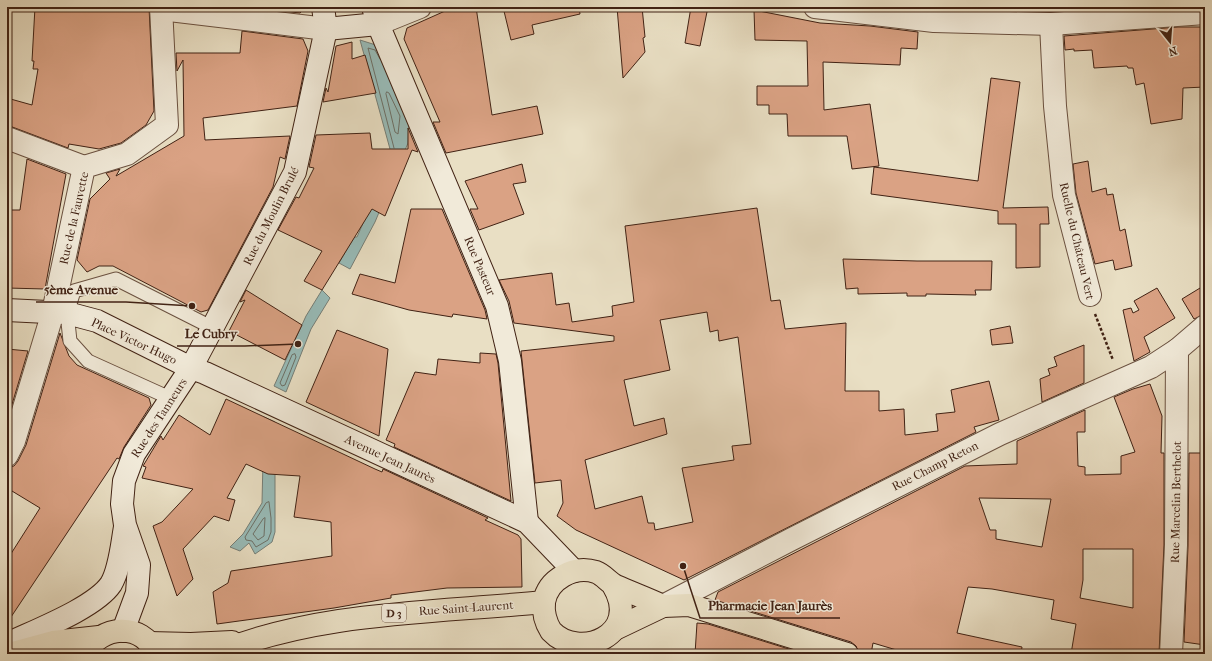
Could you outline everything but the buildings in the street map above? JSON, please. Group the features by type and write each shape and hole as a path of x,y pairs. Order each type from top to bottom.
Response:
{"main road":[{"path":"617,628 621,617 622,606 619,594 605,577 596,572 585,570 574,571 563,575 554,582 544,602 544,614 548,626 554,636 564,643 587,651 605,641 617,628 664,606"},
{"path":"613,585 664,606 689,606 703,609 847,654"},
{"name":"Rue Saint-Laurent","path":"153,648 245,641 311,626 391,613 544,602"},
{"path":"9,654 53,642 99,637 111,632 123,631 133,632 153,648"},
{"path":"84,654 90,645 99,637"},
{"name":"Rue Saint-Laurent","path":"214,654 245,641"}],"street":[{"name":"Rue du Moulin Brulé","path":"191,368 295,172 326,29 323,7"},
{"path":"161,8 326,29 375,16 420,7"},
{"path":"816,7 934,21 1051,24 1201,11"},
{"name":"Rue de la Fauvette","path":"7,455 14,441 60,313 84,166 127,154 168,125 161,8"},
{"name":"Rue Pasteur","path":"375,16 497,306 510,361 527,522"},
{"name":"Ruelle du Château Vert","path":"1051,24 1055,106 1064,195 1090,295"},
{"path":"7,138 84,166"},
{"name":"Place Victor Hugo","path":"7,310 60,313 97,322 191,368"},
{"name":"Rue Champ Reton","path":"664,606 792,539 1000,434 1151,367 1177,350 1205,326"},
{"name":"Rue Marcelin Berthelot","path":"1171,654 1176,545 1177,350"},
{"name":"Avenue Jean Jaurès","path":"191,368 212,376 527,522 574,571"},
{"name":"Rue des Tanneurs","path":"123,631 137,593 139,565 125,525 122,504 124,481 134,454 172,399 191,368"},
{"path":"7,644 94,600 111,583 120,557 125,525"}],"lane":[{"path":"172,399 88,361 70,341 60,313 74,291 116,279 213,328"}],"path":[{"name":"Ruelle du Château Vert","path":"1090,295 1121,381"}],"water":[{"path":"360,40 379,46 409,120 408,143 375,222 350,269 339,263 354,237 357,237 381,182 379,181 390,149"},
{"path":"322,290 330,298 311,329 286,392 274,386 306,316"},
{"path":"264,417 275,422 275,532 272,542 255,554 249,543 240,551 230,547 243,534 262,503"}],"place":[{"name":"5ème Avenue","path":"192,306"},
{"name":"Le Cubry","path":"298,344"},
{"name":"Pharmacie Jean Jaurès","path":"683,566"}]}
